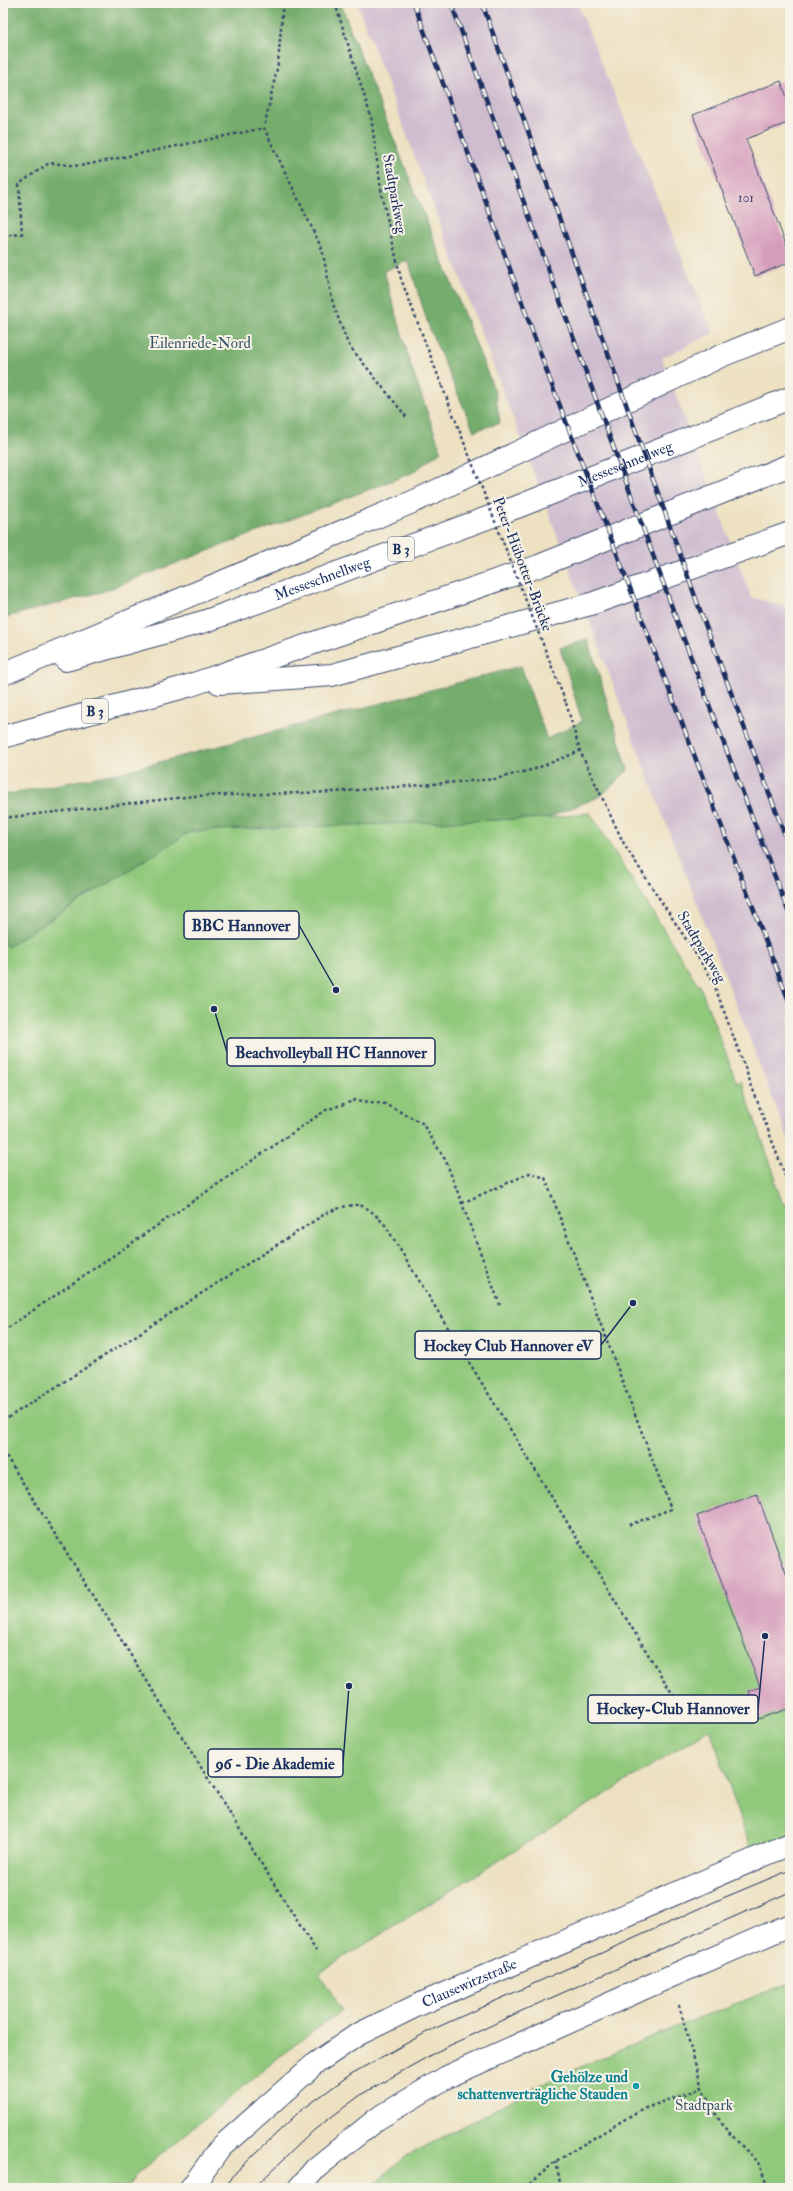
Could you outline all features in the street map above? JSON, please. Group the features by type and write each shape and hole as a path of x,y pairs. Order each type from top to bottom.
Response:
{"main road":[{"path":"3,674 417,500 721,356 790,328"},
{"name":"Messeschnellweg","path":"3,678 206,621 517,507 790,398"},
{"name":"B 3","path":"3,737 188,686 539,566 790,465"},
{"path":"188,686 332,675 592,604 790,533"},
{"name":"Clausewitzstraße","path":"191,2188 221,2147 316,2063 357,2035 416,2006 790,1844"},
{"path":"299,2188 316,2168 377,2119 447,2077 669,1977 790,1926"}],"path":[{"path":"283,3 278,64 264,128 322,249 333,304 348,344 408,418"},
{"name":"Stadtparkweg","path":"335,3 371,117 382,196 400,279 442,386"},
{"path":"3,236 22,234 19,184 49,163 80,166 264,128"},
{"name":"Peter-Hübotter-Brücke","path":"442,386 566,703 580,751"},
{"path":"3,818 194,796 334,792 494,779 535,769 580,751"},
{"name":"Stadtparkweg","path":"580,751 626,846 712,980 790,1189"},
{"path":"3,1331 326,1110 356,1100 385,1104 422,1123 446,1161 500,1305"},
{"path":"462,1203 530,1173 546,1178 671,1510 629,1525"},
{"path":"3,1421 328,1212 351,1204 369,1208 385,1225 681,1708"},
{"path":"3,1450 316,1951"},
{"path":"669,1977 685,2023 702,2088 722,2125 759,2164 768,2188"},
{"path":"525,2188 556,2161 640,2110 702,2088"},
{"path":"556,2161 561,2188"}],"shaded area":[{"path":"357,3 577,3 713,333 662,358 751,597 790,608 790,1143 648,777"}],"green space":[{"name":"Eilenriede-Nord","path":"3,3 341,3 353,37 495,392 500,423 474,431 430,330 408,260 384,271 411,366 441,451 412,473 101,592 3,618"},
{"path":"588,639 628,770 601,796 547,818 191,831 7,947 3,940 3,795 122,772 521,666 547,739 582,721 560,648"},
{"path":"590,813 701,989 737,1083 741,1081 776,1179 774,1180 783,1204 786,1203 790,1213 790,1844 754,1858 710,1729 319,1973 342,2010 284,2053 135,2176 127,2188 3,2188 3,940 7,947 191,831 547,818"},
{"name":"Stadtpark","path":"790,1983 790,2188 370,2188 405,2157 552,2079 685,2023"}],"building":[{"path":"781,81 790,106 790,122 746,139 790,255 790,262 755,276 693,115"},
{"path":"757,1494 790,1584 790,1708 759,1719 749,1691 760,1687 697,1516"}],"tram line":[{"path":"225,2188 236,2172 299,2112 351,2074 427,2032 723,1898 790,1870"},
{"path":"254,2188 314,2130 362,2094 436,2052 517,2013 790,1892"}],"railway":[{"path":"414,3 550,380 790,1004"},
{"path":"451,3 680,629 790,916"},
{"path":"482,3 705,624 790,848"}],"place":[{"name":"BBC Hannover","path":"336,990"},
{"name":"Beachvolleyball HC Hannover","path":"214,1009"},
{"name":"Hockey Club Hannover eV","path":"633,1303"},
{"name":"Hockey-Club Hannover","path":"765,1636"},
{"name":"96 - Die Akademie","path":"349,1686"},
{"name":"Gehölze und schattenverträgliche Stauden","path":"636,2086"}]}
